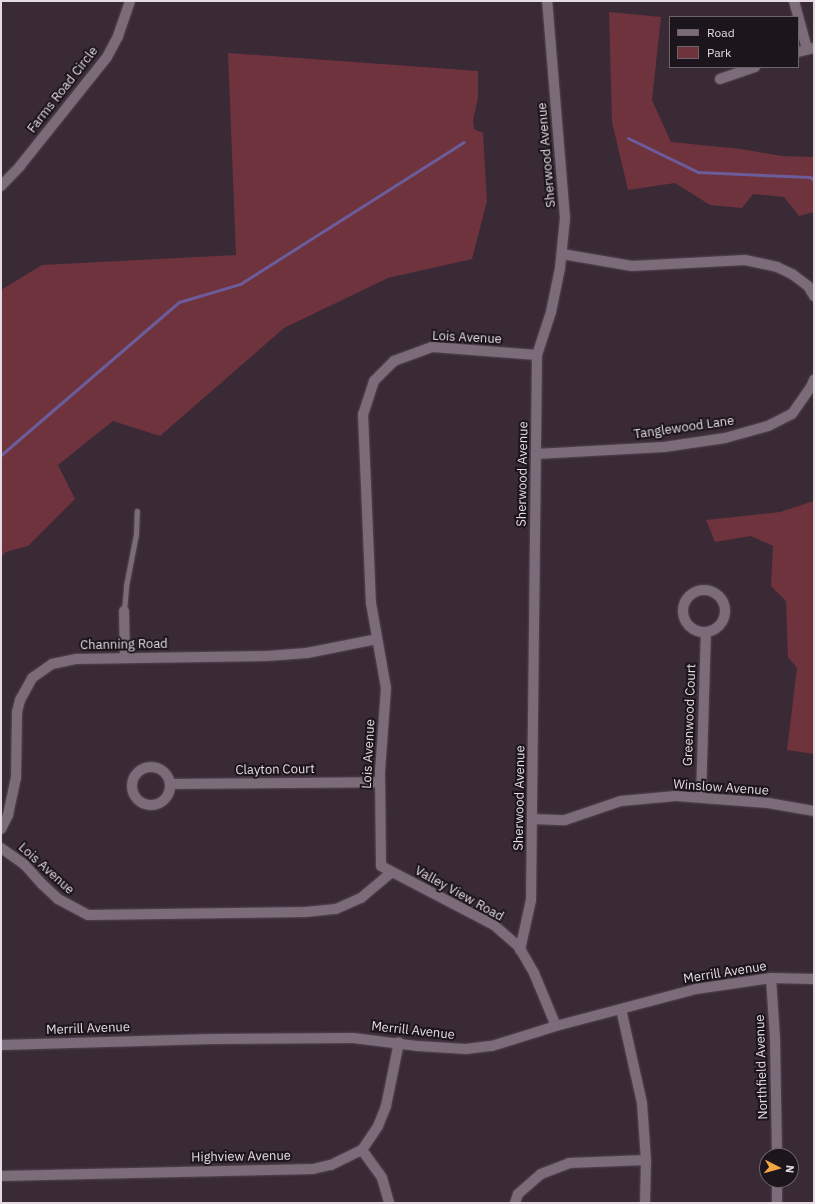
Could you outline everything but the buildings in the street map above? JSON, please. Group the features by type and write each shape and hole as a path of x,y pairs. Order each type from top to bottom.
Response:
{"street":[{"name":"Farms Road Circle","path":"2,182 66,110 107,57 118,36 130,1"},
{"name":"Sherwood Avenue","path":"520,950 532,900 537,356 551,312 562,254 565,218 547,1"},
{"path":"794,1 798,16"},
{"path":"799,21 806,50"},
{"path":"720,79 752,68"},
{"path":"562,254 632,266 745,260 777,267 792,274 808,286 814,296"},
{"name":"Lois Avenue","path":"1,848 24,864 58,900 88,915 306,912 336,910 361,898 392,872 381,866 380,782 386,688 371,603 364,414 374,381 394,361 432,347 537,356"},
{"name":"Tanglewood Lane","path":"536,454 664,447 732,436 768,426 792,414 811,387 814,380"},
{"path":"705,590 718,595 722,601 725,614 718,627 706,632 693,629 688,624 684,612 688,599 698,591 705,590"},
{"path":"124,611 125,658"},
{"name":"Greenwood Court","path":"700,798 706,632"},
{"name":"Channing Road","path":"1,829 8,815 16,778 17,712 20,700 29,683 42,670 64,660 267,656 307,653 377,639"},
{"name":"Clayton Court","path":"170,784 380,782"},
{"name":"Winslow Avenue","path":"532,819 565,820 621,801 676,796 768,803 814,811"},
{"name":"Valley View Road","path":"392,872 494,925 520,950 534,973 556,1026"},
{"name":"Merrill Avenue","path":"1,1045 212,1039 345,1038 399,1042 437,1048 466,1049 492,1046 556,1026 696,989 771,978 814,979"},
{"name":"Northfield Avenue","path":"771,978 775,1038 777,1148"},
{"path":"621,1009 642,1102 646,1160 646,1203"},
{"path":"389,1203 382,1178 362,1150 378,1126 386,1106 399,1042"},
{"name":"Highview Avenue","path":"1,1176 313,1169 331,1165 362,1150"},
{"path":"515,1203 518,1194 541,1174 569,1164 646,1160"},
{"path":"777,1188 777,1203"}],"lane":[{"path":"124,611 126,586 136,534 137,511"}],"green space":[{"path":"609,12 661,17 652,100 671,142 741,149 782,156 814,157 814,212 799,216 784,197 753,194 742,208 710,205 675,183 628,190 612,122"},
{"path":"228,53 478,71 478,98 473,120 474,129 483,133 487,201 472,259 388,278 284,328 160,436 113,421 58,465 75,499 28,546 6,552 1,557 1,290 42,265 236,255"},
{"path":"814,501 814,754 787,750 797,668 788,657 786,601 771,586 773,546 751,536 715,542 706,520 780,512"}],"waterway":[{"path":"628,138 698,172 810,177 814,180"},
{"path":"1,455 179,302 240,284 464,142"}]}
